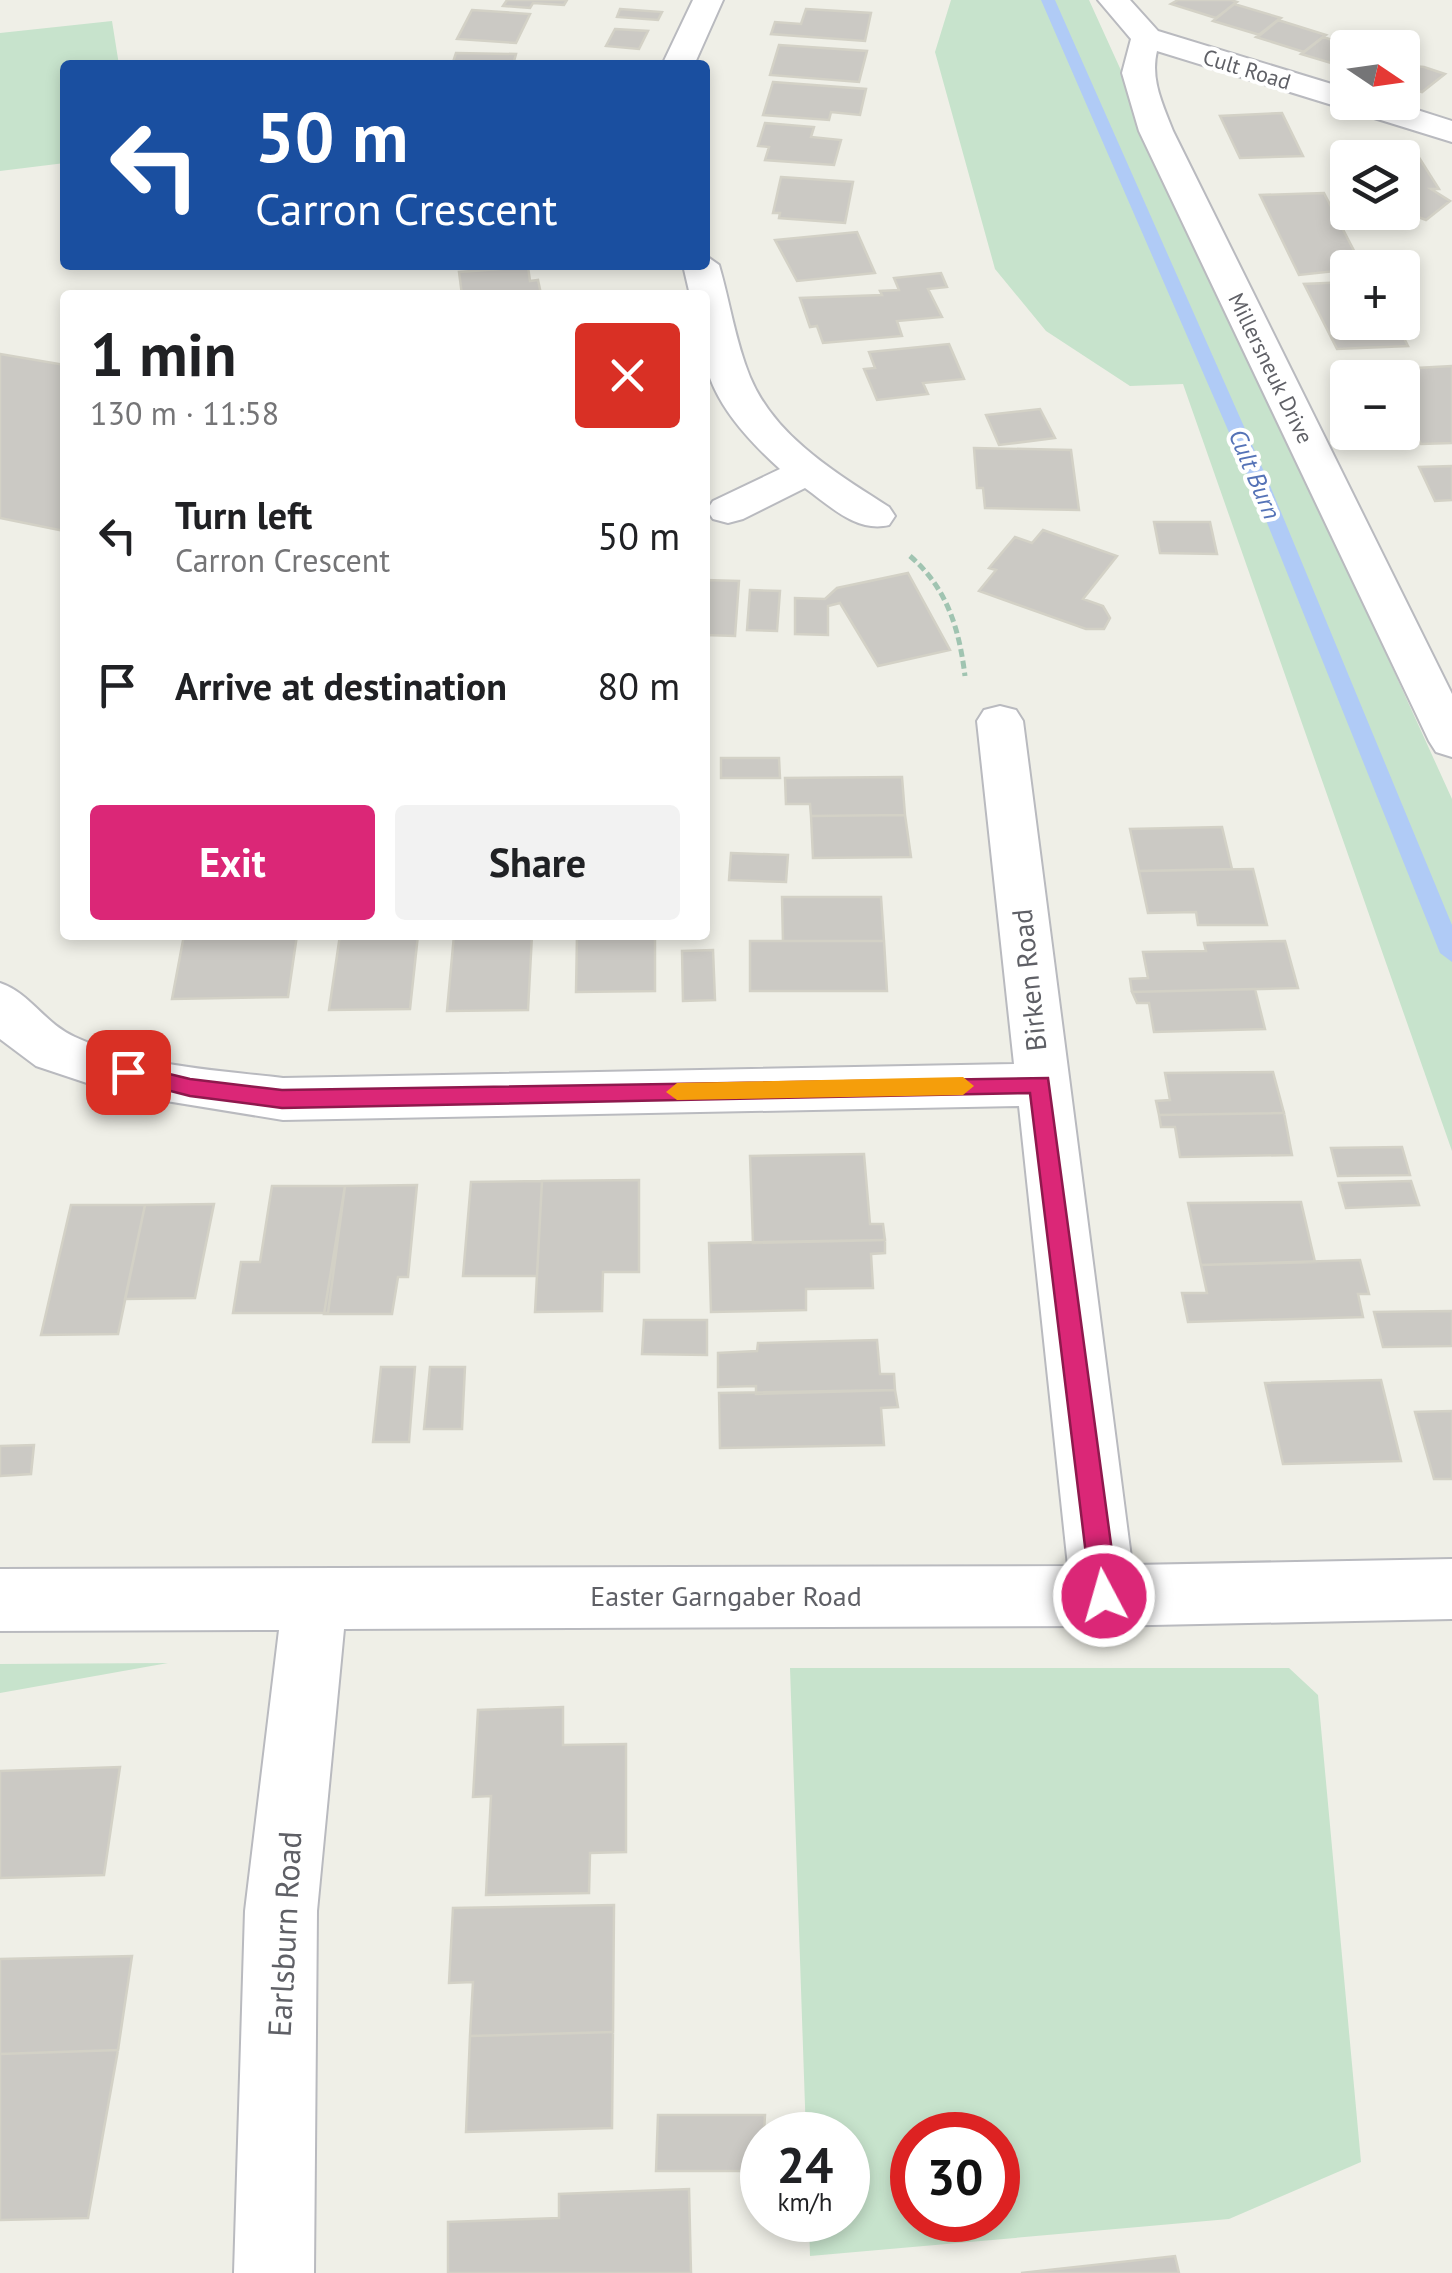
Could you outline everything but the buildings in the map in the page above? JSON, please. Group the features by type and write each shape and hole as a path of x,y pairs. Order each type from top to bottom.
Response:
{"street":[{"path":"680,60 708,0"},
{"path":"1113,0 1148,38"},
{"name":"Cult Road","path":"1148,38 1330,94"},
{"name":"Millersneuk Drive","path":"1148,38 1137,54 1136,74 1156,132 1452,741"},
{"path":"1414,120 1452,132"},
{"path":"710,300 731,380 758,420 806,472 874,516"},
{"path":"728,510 806,472"},
{"name":"Birken Road","path":"1000,722 1040,1084 1104,1596"},
{"path":"11,1036 96,1065 190,1087 282,1099 1040,1084"},
{"name":"Easter Garngaber Road","path":"0,1600 1104,1596 1452,1589"},
{"name":"Earlsburn Road","path":"274,2273 281,1911 314,1596"}],"path":[{"path":"874,516 866,523 917,562 949,602 960,630 970,722 1000,722"}],"green space":[{"path":"951,0 1089,0 1452,799 1452,1151 1183,384 1130,386 1046,331 995,269 935,52"},
{"path":"112,21 118,60 60,60 60,164 0,171 0,33"},
{"path":"168,1663 0,1693 0,1664"},
{"path":"790,1668 1289,1668 1318,1695 1361,2162 1229,2219 1020,2237 1020,2112 890,2112 890,2242 969,2242 810,2256 810,2242 870,2242 870,2112 805,2112"}],"waterway":[{"name":"Cult Burn","path":"1048,0 1260,483 1452,953"}],"slow traffic":[{"path":"677,1092 963,1086"}],"route":[{"path":"128,1072 190,1087 282,1099 1040,1084 1104,1596"}]}
